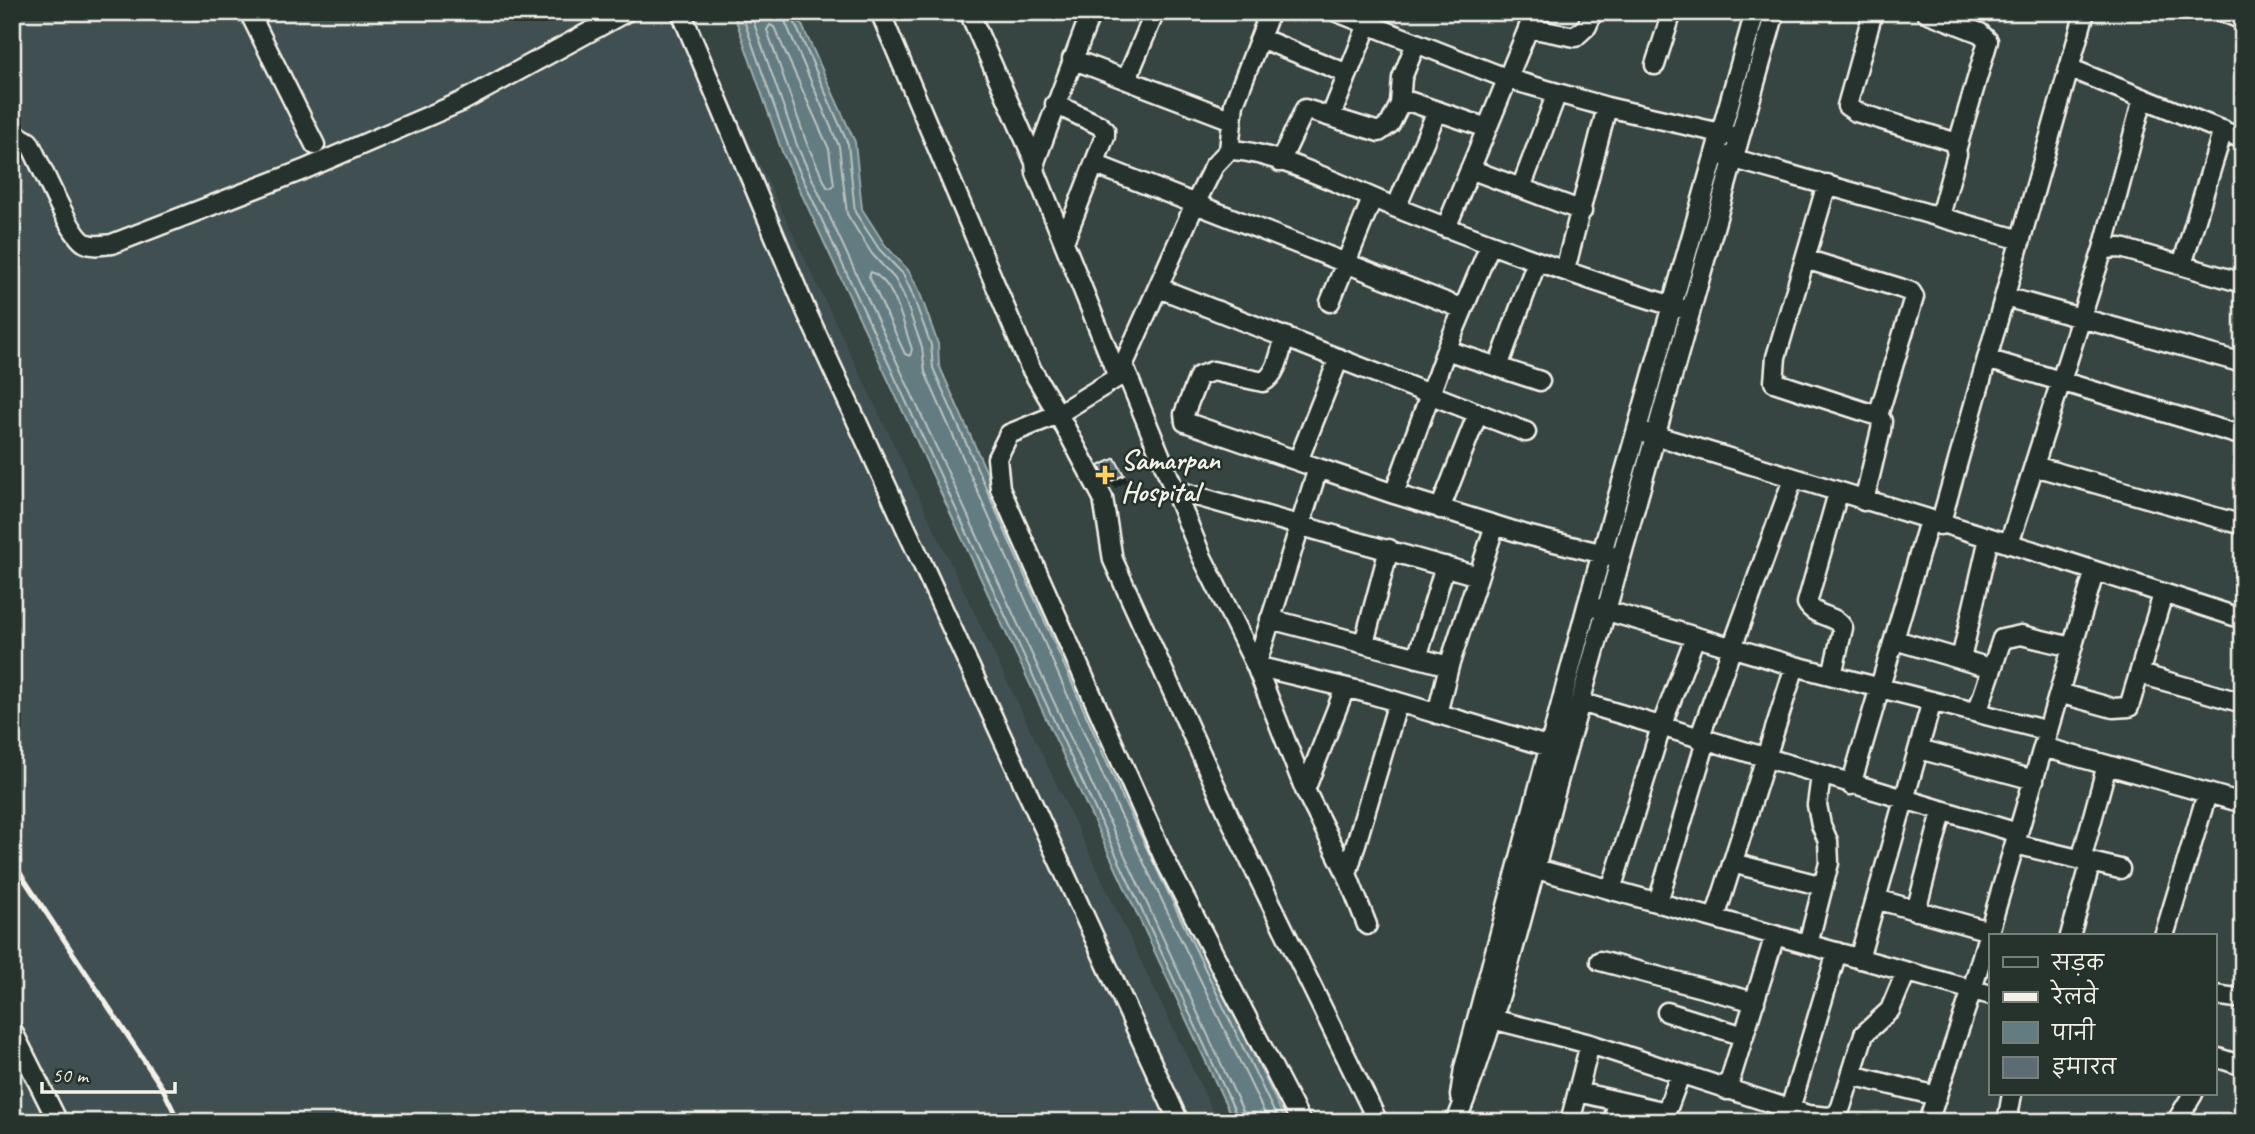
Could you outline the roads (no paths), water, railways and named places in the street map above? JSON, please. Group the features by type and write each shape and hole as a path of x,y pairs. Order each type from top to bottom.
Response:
{"street":[{"path":"248,12 315,145"},
{"path":"12,136 19,136 29,142 71,229 84,243 97,246 112,244 303,170 461,102 626,12"},
{"path":"681,12 807,313 1179,1122"},
{"path":"880,12 1030,367 1103,498 1113,560 1130,598 1246,853 1378,1122"},
{"path":"969,12 1035,162 1036,173 1121,372 1175,490 1201,555 1256,666 1305,790 1347,874 1367,925"},
{"path":"1035,162 1091,12"},
{"path":"1127,78 1155,12"},
{"path":"1270,12 1234,104 1229,150 1214,166 1195,204 1121,372 1058,414 1009,434 997,458 1000,488 1164,858 1301,1122"},
{"path":"1337,12 1508,79 1606,107 1739,138"},
{"path":"1446,228 1532,20 1575,37 1587,26 1593,12"},
{"path":"1655,65 1672,12"},
{"path":"1459,1121 1476,1077 1486,1017 1525,866 1548,746 1755,12"},
{"path":"1525,866 1566,751 1775,12"},
{"path":"1873,12 1847,106 1856,112 1954,142 1957,147"},
{"path":"1926,12 1980,33 1988,41 1940,216"},
{"path":"1852,785 1895,640 1987,359 2085,12"},
{"path":"2222,12 2243,20"},
{"path":"1331,116 1367,24"},
{"path":"1260,38 1348,74"},
{"path":"1280,162 1301,112 1312,109 1379,132 1390,124 1400,104 1402,78 1416,43"},
{"path":"1072,59 1232,120"},
{"path":"2069,68 2243,139"},
{"path":"1521,188 1557,93"},
{"path":"2009,544 2103,249 2143,98"},
{"path":"1400,104 1411,102 1487,128"},
{"path":"1055,104 1105,130 1065,239"},
{"path":"1564,270 1582,211 1606,107"},
{"path":"1396,208 1437,111"},
{"path":"2182,265 2223,131"},
{"path":"1229,150 1242,150 1280,162 1490,245 1690,312"},
{"path":"1714,154 2021,240"},
{"path":"1094,164 1463,309"},
{"path":"1469,169 1582,211"},
{"path":"1827,184 1776,357 1774,382 1878,416 1882,421 1864,501"},
{"path":"1330,302 1372,198"},
{"path":"1394,494 1446,350 1490,245"},
{"path":"2103,249 2121,248 2242,281"},
{"path":"1805,259 1900,288 1911,292 1914,298 1878,416"},
{"path":"1498,367 1536,261"},
{"path":"1159,288 1526,432"},
{"path":"2005,297 2243,363"},
{"path":"1285,336 1270,378 1255,382 1213,371 1205,373 1195,384 1184,414 1185,422 1440,509 1621,558"},
{"path":"1446,350 1540,382"},
{"path":"1298,461 1339,358"},
{"path":"1987,359 2243,436"},
{"path":"1440,509 1478,413"},
{"path":"1637,430 2243,619"},
{"path":"2034,466 2243,525"},
{"path":"1256,666 1318,468"},
{"path":"1658,902 1703,740 1732,648 1793,479"},
{"path":"1175,490 1299,523 1478,576"},
{"path":"1832,675 1843,628 1840,622 1810,609 1807,603 1838,493"},
{"path":"1437,714 1449,666 1495,525"},
{"path":"1961,659 1989,538"},
{"path":"1364,643 1389,550"},
{"path":"1417,658 1445,566"},
{"path":"1928,1122 1972,990 2094,573"},
{"path":"2059,694 2113,708 2129,707 2163,594"},
{"path":"1587,606 1795,666 1977,713 2107,765 2243,803"},
{"path":"1270,619 1449,666"},
{"path":"1977,713 1997,647 2002,639 2021,635 2073,647"},
{"path":"1611,890 1661,727 1695,636"},
{"path":"1895,640 1990,668"},
{"path":"1256,666 1398,702 1566,751"},
{"path":"1715,918 1795,666"},
{"path":"2140,674 2243,703"},
{"path":"1305,790 1345,688"},
{"path":"1859,959 1932,701"},
{"path":"1347,874 1398,702"},
{"path":"1580,702 1765,760 1942,811 2086,861 2120,869"},
{"path":"1919,749 2034,780"},
{"path":"2070,934 2107,765"},
{"path":"1808,944 1830,849 1817,805 1821,776"},
{"path":"2165,934 2207,794"},
{"path":"1916,911 1942,811"},
{"path":"1732,863 1823,886"},
{"path":"1525,866 1989,994"},
{"path":"1876,899 1989,931"},
{"path":"1727,1090 1775,935"},
{"path":"1790,1109 1837,952"},
{"path":"1600,961 1755,1002"},
{"path":"1486,1017 1590,1044 1727,1090 1819,1117 1837,1114 1864,1034 1890,1010 1906,972"},
{"path":"2216,995 2243,999"},
{"path":"1667,1012 1744,1036"},
{"path":"12,1030 58,1122"},
{"path":"1570,1122 1590,1044"},
{"path":"2216,1058 2243,1066"},
{"path":"1578,1092 1618,1101 1665,1117 1680,1075"},
{"path":"1851,1075 1937,1096"},
{"path":"2007,1122 2012,1096"},
{"path":"2176,1122 2192,1096"},
{"path":"1613,1122 1618,1101"}],"water":[{"path":"733,12 796,12 855,142 862,209 885,245 908,270 918,288 938,344 939,365 1131,798 1286,1122 1234,1122 783,154"}],"railway":[{"path":"12,861 163,1089 179,1122"}],"place":[{"name":"Samarpan Hospital","path":"1105,475"}]}
